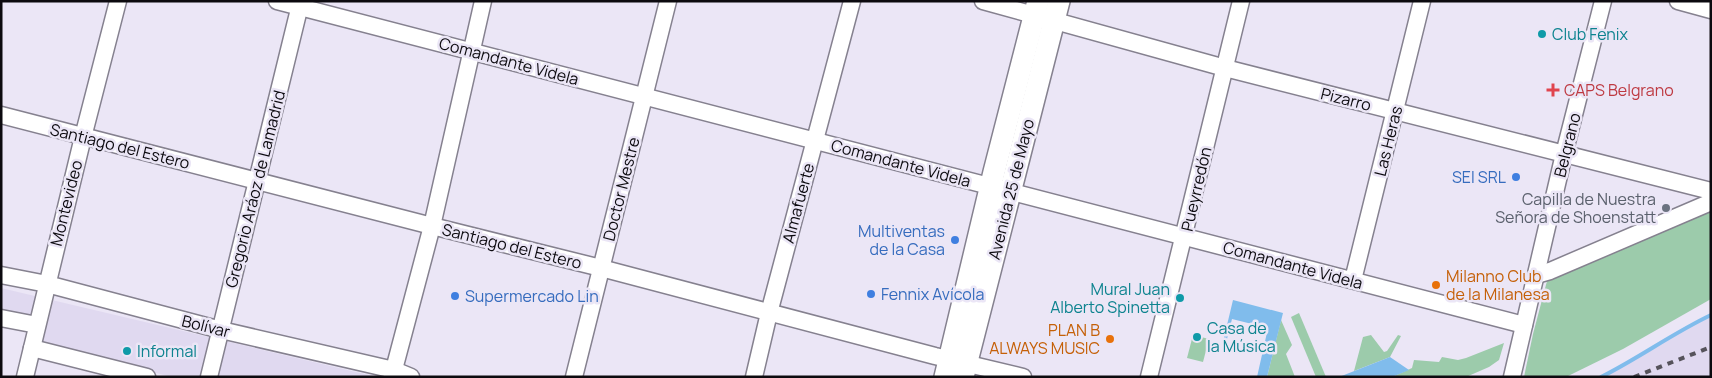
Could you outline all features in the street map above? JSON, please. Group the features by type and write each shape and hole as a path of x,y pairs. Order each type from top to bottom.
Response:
{"main road":[{"name":"Avenida 25 de Mayo","path":"956,369 1046,10"}],"street":[{"name":"Montevideo","path":"25,377 118,1"},
{"name":"Comandante Videla","path":"277,1 300,4 815,141 1524,324"},
{"path":"393,373 432,226 483,1"},
{"name":"Doctor Mestre","path":"574,377 668,1"},
{"name":"Almafuerte","path":"754,377 769,313 852,1"},
{"name":"Pizarro","path":"983,1 1046,10 1225,68 1711,190"},
{"name":"Pueyrredón","path":"1149,377 1241,1"},
{"name":"Las Heras","path":"1353,280 1422,1"},
{"name":"Belgrano","path":"1512,377 1564,154 1603,1"},
{"path":"1678,1 1711,10"},
{"name":"Gregorio Aráoz de Lamadrid","path":"209,377 300,4"},
{"name":"Santiago del Estero","path":"1,115 601,268 769,313 956,369 1023,377"},
{"path":"1536,275 1550,271 1711,202"},
{"name":"Bolívar","path":"1,274 47,284 411,377"},
{"path":"1,318 37,325"},
{"path":"32,348 147,377"}],"shaded area":[{"path":"1,288 377,377 172,377 39,343 43,325 1,315"},
{"path":"1711,315 1711,377 1601,377 1623,366"}],"green space":[{"path":"1711,211 1711,299 1623,349 1566,377 1524,377 1547,281 1584,263"},
{"path":"1299,313 1326,377 1316,377 1291,317"},
{"path":"1281,320 1292,345 1286,354 1295,377 1267,377"},
{"path":"1193,335 1209,339 1203,362 1187,358"},
{"path":"1371,335 1384,352 1387,351 1398,335 1401,336 1390,357 1354,371 1363,337"},
{"path":"1504,343 1499,360 1489,367 1466,377 1392,377 1412,368 1414,360 1439,362 1442,357 1458,360"}],"water":[{"path":"1233,300 1283,313 1267,377 1257,377 1268,328 1232,319 1225,347 1222,346"},
{"path":"1390,357 1409,370 1392,377 1339,377"}],"waterway":[{"path":"1601,377 1711,315"}],"railway":[{"path":"1634,377 1711,347"}],"place":[{"name":"Club Fenix","path":"1542,34"},
{"name":"CAPS Belgrano","path":"1553,90"},
{"name":"SEI SRL","path":"1516,177"},
{"name":"Capilla de Nuestra Señora de Shoenstatt","path":"1666,208"},
{"name":"Multiventas de la Casa","path":"955,240"},
{"name":"Milanno Club de la Milanesa","path":"1436,285"},
{"name":"Fennix Avícola","path":"871,294"},
{"name":"Supermercado Lin","path":"455,296"},
{"name":"Mural Juan Alberto Spinetta","path":"1180,298"},
{"name":"Casa de la Música","path":"1197,337"},
{"name":"PLAN B ALWAYS MUSIC","path":"1110,339"},
{"name":"Informal","path":"127,351"}]}
